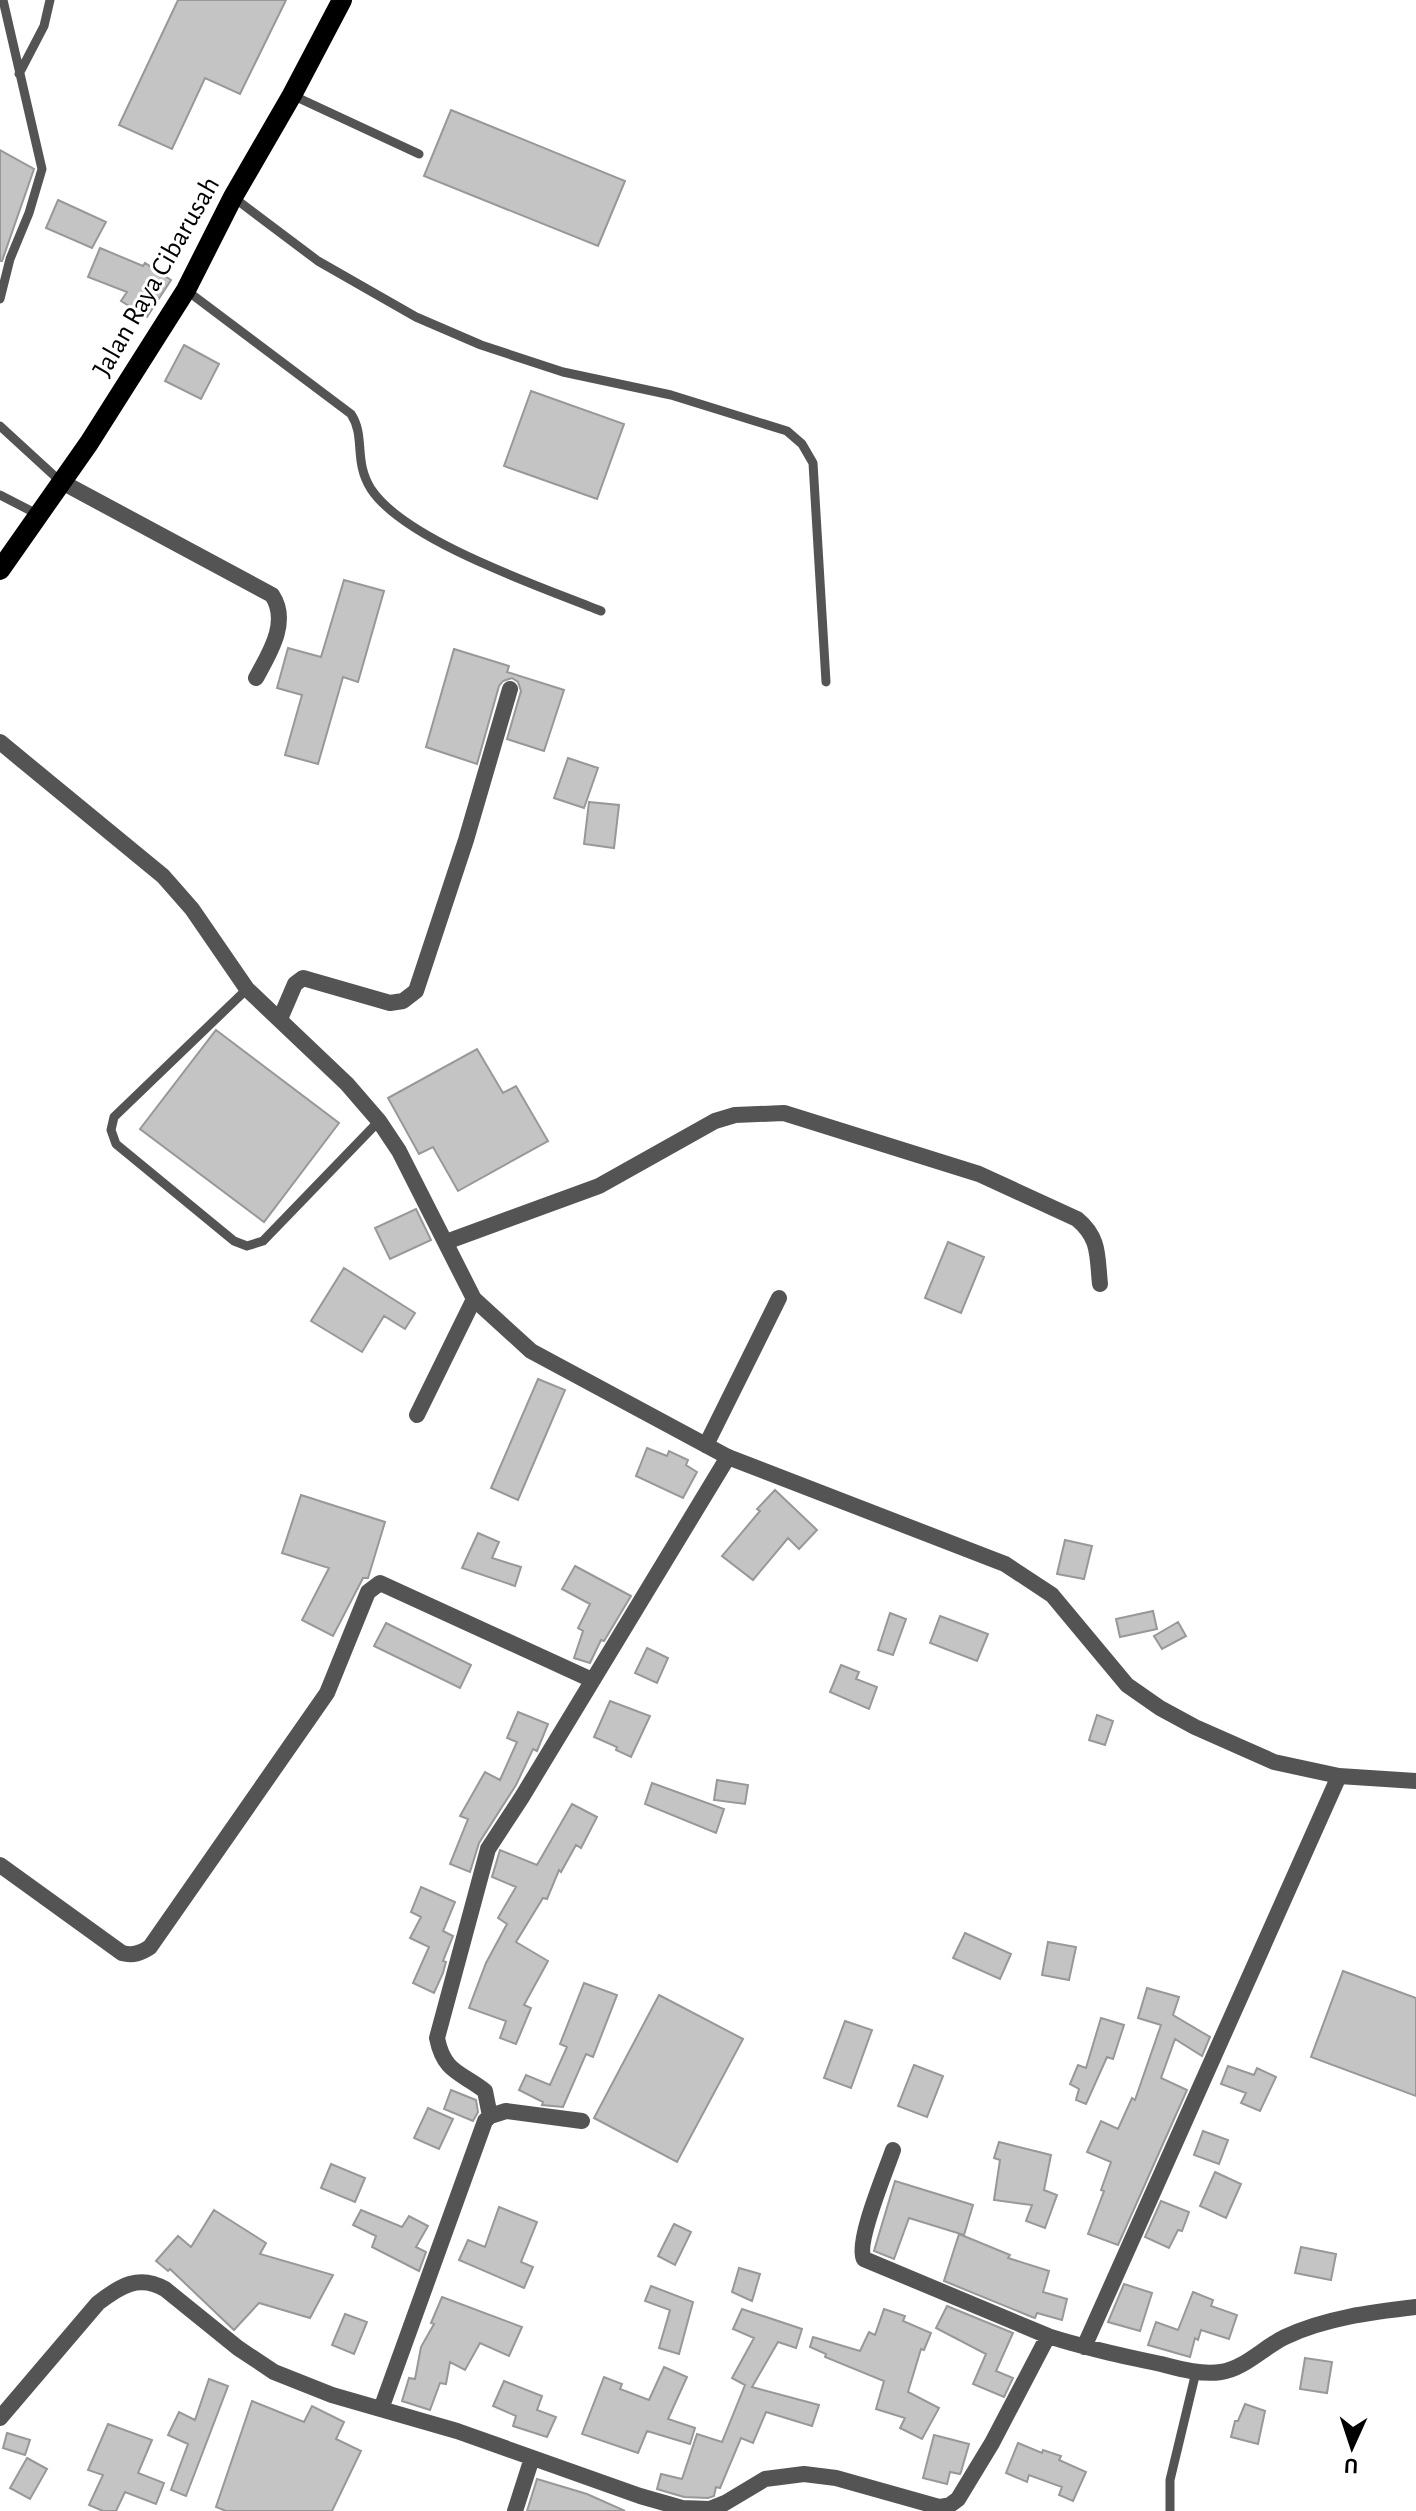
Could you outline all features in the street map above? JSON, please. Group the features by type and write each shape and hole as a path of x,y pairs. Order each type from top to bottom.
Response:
{"main road":[{"name":"Jalan Raya Cibarusah","path":"0,570 89,443 186,290 233,197 342,0"}],"street":[{"path":"60,481 272,595 278,608 278,629 271,651 256,678"},
{"path":"280,1019 295,984 303,978 390,1003 403,1001 416,991 466,840 510,689"},
{"path":"0,742 163,876 192,909 247,989 337,1073 379,1121 399,1151 474,1299 531,1351 728,1457 1005,1564 1052,1595 1135,1691 1160,1708 1240,1748 1274,1762 1339,1776 1416,1781"},
{"path":"446,1242 599,1186 715,1121 735,1115 784,1113 979,1174 1077,1219 1090,1230 1096,1243 1100,1284"},
{"path":"706,1445 779,1298"},
{"path":"417,1415 474,1299"},
{"path":"490,2116 485,2091 456,2074 446,2063 437,2038 488,1849 728,1457"},
{"path":"0,1865 122,1953 143,1952 150,1947 327,1693 368,1592 380,1583 592,1680"},
{"path":"1084,2347 1339,1776"},
{"path":"381,2409 482,2127 490,2116 506,2111 582,2121"},
{"path":"893,2150 863,2236 860,2251 864,2259 1048,2336 1084,2347 1196,2372 1223,2372 1234,2369 1288,2336 1358,2315 1416,2307"},
{"path":"0,2418 98,2303 113,2291 140,2280 154,2282 173,2294 238,2348 274,2372 332,2395 457,2431 682,2508 710,2509 765,2479 804,2474 836,2478 939,2507 950,2505 958,2499 992,2443 1048,2336"},
{"path":"515,2511 532,2458"}],"lane":[{"path":"0,299 10,259 29,213 42,169 3,0"},
{"path":"19,74 40,34 50,0"},
{"path":"292,95 419,154"},
{"path":"233,197 318,261 416,317 481,345 563,372 671,395 787,431 802,444 813,463 826,682"},
{"path":"186,290 351,414 358,429 359,461 365,478 393,515 455,550 601,611"},
{"path":"0,426 60,481"},
{"path":"0,495 37,514"},
{"path":"247,989 114,1117 111,1130 116,1144 234,1241 251,1246 263,1241 379,1121"},
{"path":"1170,2511 1170,2480 1196,2372"}],"building":[{"path":"178,0 286,0 240,94 205,78 172,149 119,125"},
{"path":"451,110 625,181 598,246 424,176"},
{"path":"0,150 34,169 2,261 0,261"},
{"path":"58,200 106,222 92,248 46,228"},
{"path":"100,248 143,266 145,263 171,280 147,317 121,301 127,292 88,277"},
{"path":"184,345 219,364 201,399 165,381"},
{"path":"531,391 624,424 597,499 504,466"},
{"path":"344,580 384,591 358,682 343,677 318,764 285,755 302,695 277,688 288,648 321,657"},
{"path":"454,649 509,666 507,672 564,690 544,751 507,739 521,691 518,682 512,678 499,686 477,764 426,747"},
{"path":"568,758 598,768 584,808 554,798"},
{"path":"589,802 619,805 614,848 584,844"},
{"path":"216,1030 339,1123 264,1222 140,1129"},
{"path":"477,1049 503,1093 516,1086 548,1141 458,1191 433,1147 419,1154 388,1098"},
{"path":"416,1209 431,1240 390,1259 375,1228"},
{"path":"948,1242 984,1257 961,1313 925,1298"},
{"path":"344,1268 415,1313 405,1329 384,1316 362,1352 311,1321"},
{"path":"538,1379 565,1390 518,1500 491,1488"},
{"path":"647,1448 667,1456 669,1451 688,1460 686,1465 697,1472 683,1498 636,1476"},
{"path":"775,1490 817,1530 799,1549 788,1538 753,1580 722,1556"},
{"path":"301,1495 385,1522 368,1578 363,1578 333,1636 302,1620 329,1568 282,1553"},
{"path":"478,1533 499,1542 492,1558 521,1567 515,1586 462,1568"},
{"path":"1065,1540 1092,1546 1084,1579 1057,1574"},
{"path":"575,1566 631,1596 604,1641 601,1640 590,1663 574,1658 583,1631 578,1628 590,1604 562,1589"},
{"path":"1153,1611 1157,1629 1120,1637 1116,1619"},
{"path":"890,1613 906,1619 893,1655 878,1650"},
{"path":"940,1616 988,1634 977,1661 930,1643"},
{"path":"1178,1622 1186,1636 1162,1649 1154,1636"},
{"path":"386,1623 471,1665 460,1688 374,1646"},
{"path":"647,1648 668,1658 657,1683 635,1673"},
{"path":"841,1665 859,1672 856,1679 877,1687 869,1709 830,1692"},
{"path":"610,1701 650,1716 631,1757 594,1737"},
{"path":"518,1712 548,1724 537,1751 533,1749 516,1785 479,1843 470,1872 450,1864 468,1819 460,1816 485,1772 500,1780 517,1742 507,1738"},
{"path":"1097,1715 1113,1721 1105,1745 1089,1740"},
{"path":"717,1780 748,1785 745,1804 714,1800"},
{"path":"652,1783 724,1809 716,1833 645,1804"},
{"path":"572,1804 597,1817 581,1848 576,1845 561,1872 559,1870 547,1899 543,1898 516,1942 548,1961 524,2005 531,2008 516,2044 500,2038 506,2021 469,2008 486,1963 507,1924 498,1918 516,1887 492,1877 500,1850 537,1865"},
{"path":"421,1887 455,1902 443,1931 453,1936 434,1993 413,1983 429,1947 410,1938 421,1917 411,1912"},
{"path":"965,1933 1011,1954 1000,1979 953,1958"},
{"path":"1048,1942 1076,1947 1069,1980 1042,1975"},
{"path":"1343,1971 1416,1998 1416,2096 1311,2057"},
{"path":"584,1983 617,1995 593,2057 586,2054 563,2107 542,2105 543,2102 519,2090 526,2075 550,2085 567,2047 560,2044"},
{"path":"1147,1988 1179,1997 1173,2015 1210,2037 1202,2056 1175,2039 1161,2078 1187,2090 1118,2245 1088,2234 1111,2162 1087,2152 1101,2121 1118,2129 1132,2098 1135,2100 1161,2025 1138,2018"},
{"path":"659,1995 743,2039 677,2162 594,2118"},
{"path":"1101,2018 1124,2025 1113,2059 1107,2057 1086,2104 1076,2100 1079,2089 1070,2084 1078,2065 1086,2068"},
{"path":"845,2021 872,2030 851,2088 824,2078"},
{"path":"914,2065 943,2076 927,2117 898,2106"},
{"path":"1228,2066 1254,2075 1257,2068 1276,2077 1260,2111 1241,2103 1246,2093 1221,2084"},
{"path":"451,2090 476,2100 478,2112 473,2121 444,2109"},
{"path":"428,2108 453,2119 439,2149 414,2138"},
{"path":"1203,2131 1228,2140 1219,2164 1194,2155"},
{"path":"999,2142 1051,2155 1044,2190 1057,2195 1045,2228 1026,2221 1032,2205 994,2200 1000,2160 994,2158"},
{"path":"331,2164 365,2178 355,2202 321,2188"},
{"path":"1215,2172 1241,2184 1226,2218 1200,2206"},
{"path":"895,2181 973,2205 964,2235 909,2218 894,2259 874,2251"},
{"path":"1161,2201 1189,2212 1182,2231 1178,2230 1169,2248 1145,2237"},
{"path":"499,2207 537,2222 521,2262 533,2267 524,2288 459,2260 468,2240 485,2247"},
{"path":"214,2210 266,2243 260,2254 333,2275 310,2318 259,2303 234,2330 170,2269 168,2271 156,2261 178,2236 191,2247"},
{"path":"361,2210 402,2227 409,2216 428,2226 416,2247 426,2252 419,2271 372,2247 376,2236 353,2225"},
{"path":"674,2224 691,2232 675,2265 658,2256"},
{"path":"959,2234 1010,2255 1008,2258 1049,2271 1043,2292 1067,2299 1062,2320 1037,2313 1035,2318 944,2281"},
{"path":"1301,2247 1336,2254 1331,2280 1295,2273"},
{"path":"739,2268 760,2274 752,2301 732,2292"},
{"path":"1124,2284 1152,2293 1140,2331 1108,2322"},
{"path":"651,2286 693,2302 679,2354 659,2348 670,2310 645,2301"},
{"path":"1193,2292 1213,2300 1211,2306 1237,2315 1229,2339 1201,2330 1198,2340 1195,2338 1190,2357 1148,2345 1156,2322 1178,2330"},
{"path":"442,2297 522,2327 509,2356 480,2343 465,2370 450,2362 446,2384 440,2383 430,2410 402,2401 409,2378 415,2379 421,2347 434,2324 431,2323"},
{"path":"947,2306 1013,2333 996,2371 1013,2378 1004,2397 973,2384 986,2354 936,2328"},
{"path":"742,2309 802,2329 796,2348 778,2342 752,2387 819,2405 812,2426 766,2412 753,2443 741,2438 714,2496 684,2497 657,2489 661,2474 682,2479 697,2434 722,2442 745,2385 732,2378 754,2338 733,2329"},
{"path":"884,2309 905,2316 903,2321 931,2333 924,2350 921,2349 908,2392 939,2408 922,2439 900,2428 905,2418 876,2409 884,2381 825,2357 826,2354 810,2347 813,2337 860,2351 869,2332 875,2335"},
{"path":"345,2314 367,2322 354,2354 332,2345"},
{"path":"1305,2358 1332,2362 1327,2393 1300,2389"},
{"path":"664,2367 687,2377 668,2419 695,2428 690,2444 647,2431 638,2453 582,2434 604,2377 622,2384 620,2389 649,2400"},
{"path":"209,2379 228,2386 186,2496 171,2490 188,2444 168,2435 179,2412 195,2420"},
{"path":"504,2381 542,2396 537,2410 556,2417 547,2437 513,2426 516,2416 493,2406"},
{"path":"252,2401 304,2422 312,2406 344,2422 336,2439 361,2451 332,2511 226,2511 216,2507"},
{"path":"1245,2404 1265,2411 1258,2444 1231,2437 1235,2421 1238,2421"},
{"path":"108,2424 152,2440 138,2473 164,2483 156,2504 125,2492 116,2511 103,2511 89,2505 103,2475 88,2470"},
{"path":"7,2433 30,2440 25,2455 3,2448"},
{"path":"934,2435 969,2444 960,2474 950,2472 947,2484 923,2478"},
{"path":"1018,2443 1042,2453 1043,2450 1061,2456 1059,2460 1086,2472 1073,2501 1059,2495 1062,2487 1029,2475 1027,2482 1006,2473"},
{"path":"27,2458 47,2469 30,2499 10,2488"},
{"path":"537,2479 587,2494 625,2511 527,2511"}]}
